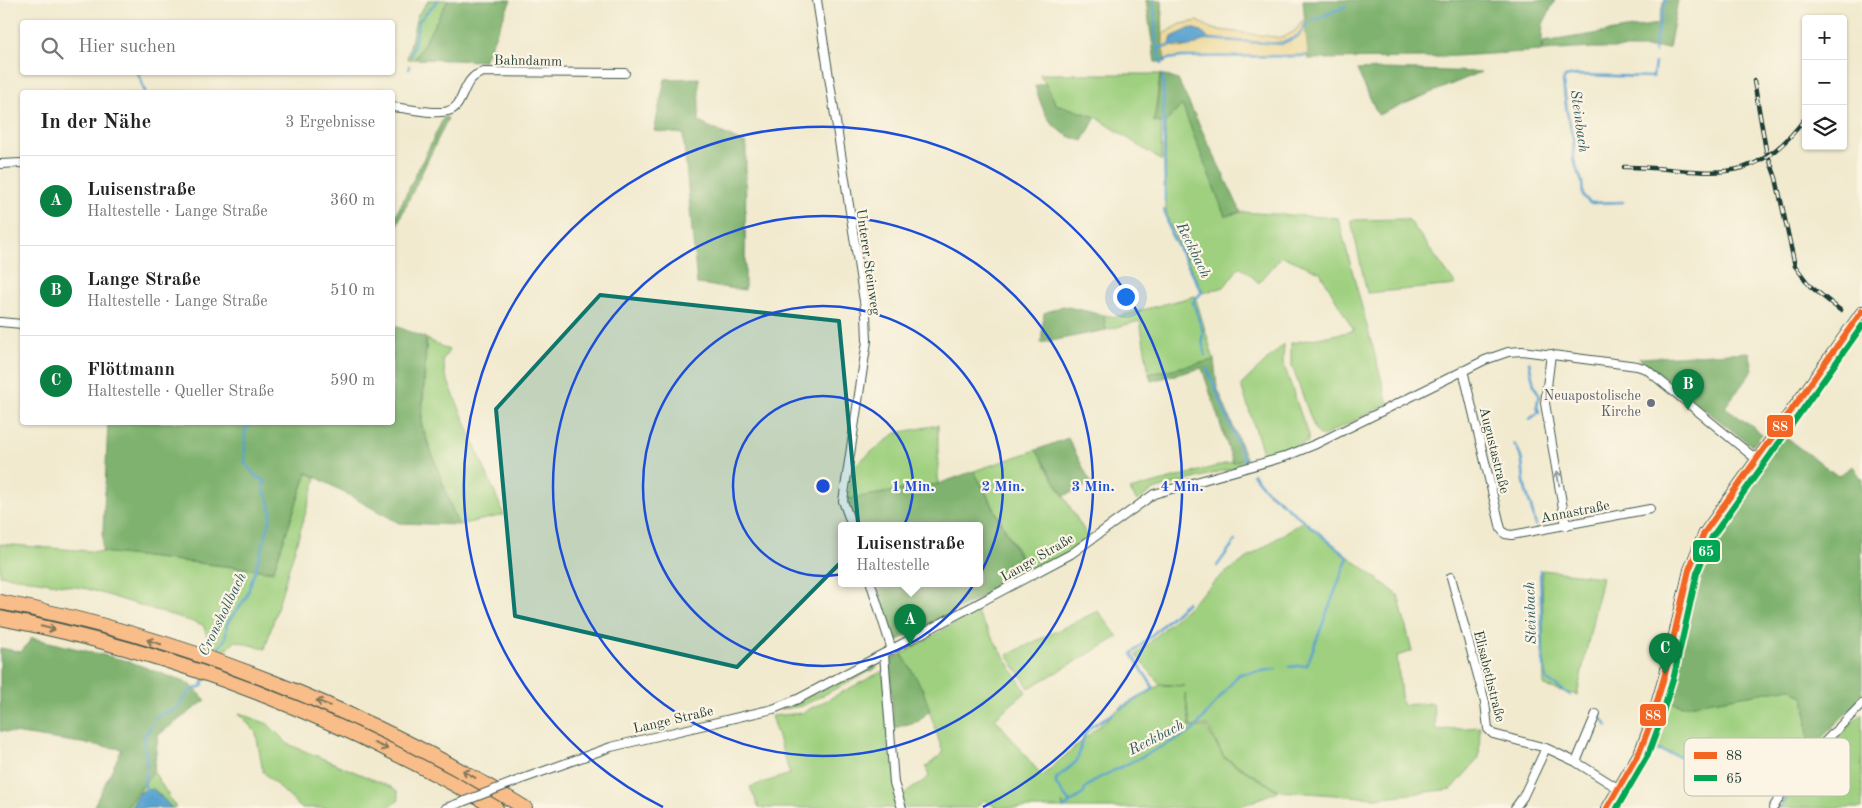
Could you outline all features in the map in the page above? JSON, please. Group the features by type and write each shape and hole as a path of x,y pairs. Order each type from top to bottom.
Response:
{"highway":[{"path":"0,602 41,610 201,656 226,673 440,775 496,808"},
{"path":"0,618 54,629 195,670 226,673 330,705 440,758 526,808"}],"street":[{"name":"Unterer Steinweg","path":"816,0 866,314 866,341 843,500 851,522"},
{"name":"Bahndamm","path":"395,107 447,112 457,106 469,80 476,74 484,72 625,73"},
{"path":"0,164 20,164"},
{"path":"1607,808 1640,751 1650,725 1668,661 1685,583 1695,552 1712,522 1862,311"},
{"path":"0,322 20,324"},
{"name":"Lange Straße","path":"446,808 612,747 773,709 803,696 888,652 1071,554 1154,494 1284,457 1316,444 1463,370 1508,352 1551,354 1646,369 1756,459"},
{"path":"1551,354 1546,403 1566,526"},
{"name":"Augustastraße","path":"1463,370 1502,529 1505,534"},
{"name":"Annastraße","path":"1505,534 1512,535 1566,526 1650,509"},
{"name":"Elisabethstraße","path":"1451,577 1485,702 1488,729 1493,734 1546,748 1576,762 1619,789"},
{"path":"871,587 888,652 894,783 902,808"},
{"path":"1828,738 1862,704"},
{"path":"1576,762 1596,714"},
{"path":"1515,808 1523,797 1546,748"},
{"path":"1772,808 1780,796"}],"highlighted area":[{"path":"600,295 839,321 860,543 737,667 515,616 496,409"}],"green space":[{"path":"429,0 448,0 415,59 407,59 417,16"},
{"path":"448,0 511,0 484,61 415,59"},
{"path":"1146,0 1162,0 1163,49 1166,62 1155,62"},
{"path":"1303,0 1555,0 1543,24 1541,51 1422,58 1308,59"},
{"path":"1664,0 1678,0 1669,48 1593,48 1542,51 1543,42 1658,24"},
{"path":"1357,70 1481,72 1378,115"},
{"path":"1040,74 1160,74 1154,122 1161,123 1162,161 1096,117 1056,104"},
{"path":"1161,74 1178,80 1241,212 1225,216 1182,105 1165,123 1154,122"},
{"path":"699,78 699,122 746,144 745,290 697,284 683,134 654,131 665,79"},
{"path":"1045,83 1056,104 1096,117 1083,141 1063,133 1045,114 1035,86"},
{"path":"1182,105 1225,216 1241,212 1338,218 1388,404 1321,437 1315,430 1291,363 1291,343 1354,331 1320,272 1282,256 1259,283 1240,266 1224,287 1203,293 1169,224 1166,210 1165,123"},
{"path":"444,117 448,118 395,229 395,217"},
{"path":"1351,220 1409,220 1456,285 1367,293"},
{"path":"1195,296 1214,360 1149,374 1140,321 1106,330 1104,315 1116,317"},
{"path":"1063,306 1104,315 1106,330 1041,343 1044,313"},
{"path":"395,326 426,338 421,425 458,525 399,523 307,472 273,571 102,552 108,425 395,425"},
{"path":"427,339 449,350 443,360 445,374 504,515 458,525 422,425"},
{"path":"1284,344 1283,362 1308,435 1308,442 1265,459 1241,385"},
{"path":"1749,352 1753,370 1725,407 1762,434 1752,446 1639,358"},
{"path":"1214,360 1217,387 1246,458 1233,463 1202,368 1151,381 1149,374"},
{"path":"938,425 938,484 848,499 852,467 896,433"},
{"path":"1782,435 1838,476 1853,466 1862,480 1862,552 1860,553 1862,557 1862,697 1822,738 1808,738 1805,701 1802,695 1797,694 1791,688 1682,706 1664,699 1701,553 1709,536"},
{"path":"1068,438 1091,483 1064,496 1036,450"},
{"path":"1036,450 1088,537 1071,551 1030,574 974,471"},
{"path":"1246,458 1248,464 1153,490 1137,501 1130,490"},
{"path":"974,471 1028,573 894,642 877,587 983,587 983,522 856,522 848,499 938,484"},
{"path":"307,473 316,478 265,649 236,641 222,653 212,649 203,625 88,589 0,575 0,544 102,552 273,572"},
{"path":"1303,521 1398,595 1412,651 1397,656 1402,705 1433,703 1436,730 1480,727 1479,758 1452,789 1375,798 1280,791 1224,757 1207,725 1191,727 1185,693 1190,728 1206,727 1224,758 1278,791 1236,808 1062,808 1064,806 1062,803 1063,806 1061,808 997,808 984,800 975,808 905,808 900,797 929,777 926,767 943,753 922,688 902,654 976,611 1026,692 995,718 1042,776 1121,707 1160,685 1185,686 1160,684 1136,655 1222,575"},
{"path":"1542,570 1602,577 1577,695 1544,686"},
{"path":"1098,611 1118,637 1029,688 1007,655"},
{"path":"32,638 128,661 190,684 206,700 158,735 154,770 125,808 93,808 122,749 0,731 0,648 21,652"},
{"path":"902,654 922,688 930,710 919,721 894,728 889,660"},
{"path":"881,660 876,668 802,706 781,709 798,702"},
{"path":"883,671 900,808 759,808 750,787 790,774 771,716 802,713"},
{"path":"1791,688 1797,694 1802,695 1805,701 1808,738 1684,738 1684,757 1648,746 1664,699 1682,706"},
{"path":"239,713 268,724 288,744 391,787 397,791 399,800 387,808 301,808 263,772 256,733"},
{"path":"1862,713 1862,808 1781,808 1788,796 1850,796 1850,738 1836,738"},
{"path":"154,772 176,808 172,808 155,790 140,792 131,808 126,808"}],"sand":[{"path":"1305,18 1303,30 1294,37 1282,42 1250,43 1208,38 1199,31 1191,30 1172,37 1170,44 1163,46 1163,34 1181,24 1198,21 1212,29 1282,38 1295,31"},
{"path":"1305,24 1308,55 1181,57 1165,59 1163,49 1171,46 1181,48 1208,39 1282,44 1298,37"}],"water":[{"path":"1191,28 1201,31 1208,38 1190,47 1170,45 1172,37"},
{"path":"153,789 172,808 131,808 140,792"}],"waterway":[{"name":"Cronshollbach","path":"411,56 419,21 438,0"},
{"name":"Reckbach","path":"1153,0 1156,40 1162,64"},
{"name":"Steinbach","path":"1655,53 1654,45 1666,0"},
{"path":"1206,39 1281,44 1298,36 1307,23 1346,6"},
{"path":"1158,49 1173,44"},
{"path":"1161,60 1182,57 1306,56"},
{"name":"Steinbach","path":"1623,202 1590,203 1583,196 1582,182 1573,158 1574,140 1567,112 1563,82 1565,77 1576,75 1653,77 1655,63"},
{"path":"139,75 144,90"},
{"name":"Reckbach","path":"1163,76 1165,202"},
{"name":"Reckbach","path":"1164,210 1171,234 1202,292 1193,302 1203,332 1202,340 1205,355"},
{"name":"Steinbach","path":"1529,362 1534,385 1539,395 1537,406 1539,412 1530,419"},
{"name":"Reckbach","path":"1207,368 1245,461"},
{"name":"Cronshollbach","path":"213,656 225,639 227,623 246,598 271,516 270,503 263,489 265,481 256,477 245,463 245,429 252,425"},
{"name":"Steinbach","path":"1514,444 1520,455 1525,485 1536,526"},
{"name":"Reckbach","path":"1253,474 1265,489 1348,557 1307,665 1289,667"},
{"path":"1217,566 1235,541"},
{"name":"Steinbach","path":"1540,571 1543,655"},
{"path":"1120,709 1152,690 1153,687 1132,654 1187,602"},
{"name":"Steinbach","path":"1543,659 1547,680 1570,695"},
{"name":"Reckbach","path":"1063,808 1084,793 1085,788 1097,779 1193,731 1239,674 1276,669"},
{"name":"Cronshollbach","path":"155,719 160,714 175,710 190,691 202,686 204,679"},
{"path":"1070,803 1056,784 1056,779 1077,761 1084,736 1089,728 1115,712"},
{"name":"Steinbach","path":"1600,715 1607,726"},
{"name":"Cronshollbach","path":"147,768 144,737 153,723"},
{"name":"Steinbach","path":"1651,749 1684,757"},
{"name":"Cronshollbach","path":"146,774 144,782 147,792"},
{"name":"Steinbach","path":"1780,808 1786,796"}],"railway":[{"path":"1754,81 1766,150 1776,178 1795,266 1810,286 1840,310"},
{"path":"1624,167 1702,172 1724,171 1744,167 1765,158 1785,142 1802,122"}],"transit line":[{"name":"88","path":"1607,808 1640,751 1650,725 1665,674 1689,570 1704,533 1862,311"},
{"name":"65","path":"1617,808 1648,755 1658,728 1674,676 1697,573 1712,537 1862,326"}],"place":[{"name":"Neuapostolische Kirche","path":"1651,403"},
{"name":"Lange Straße","path":"1688,410"},
{"name":"Luisenstraße","path":"910,645"},
{"name":"Flöttmann","path":"1665,674"}]}
